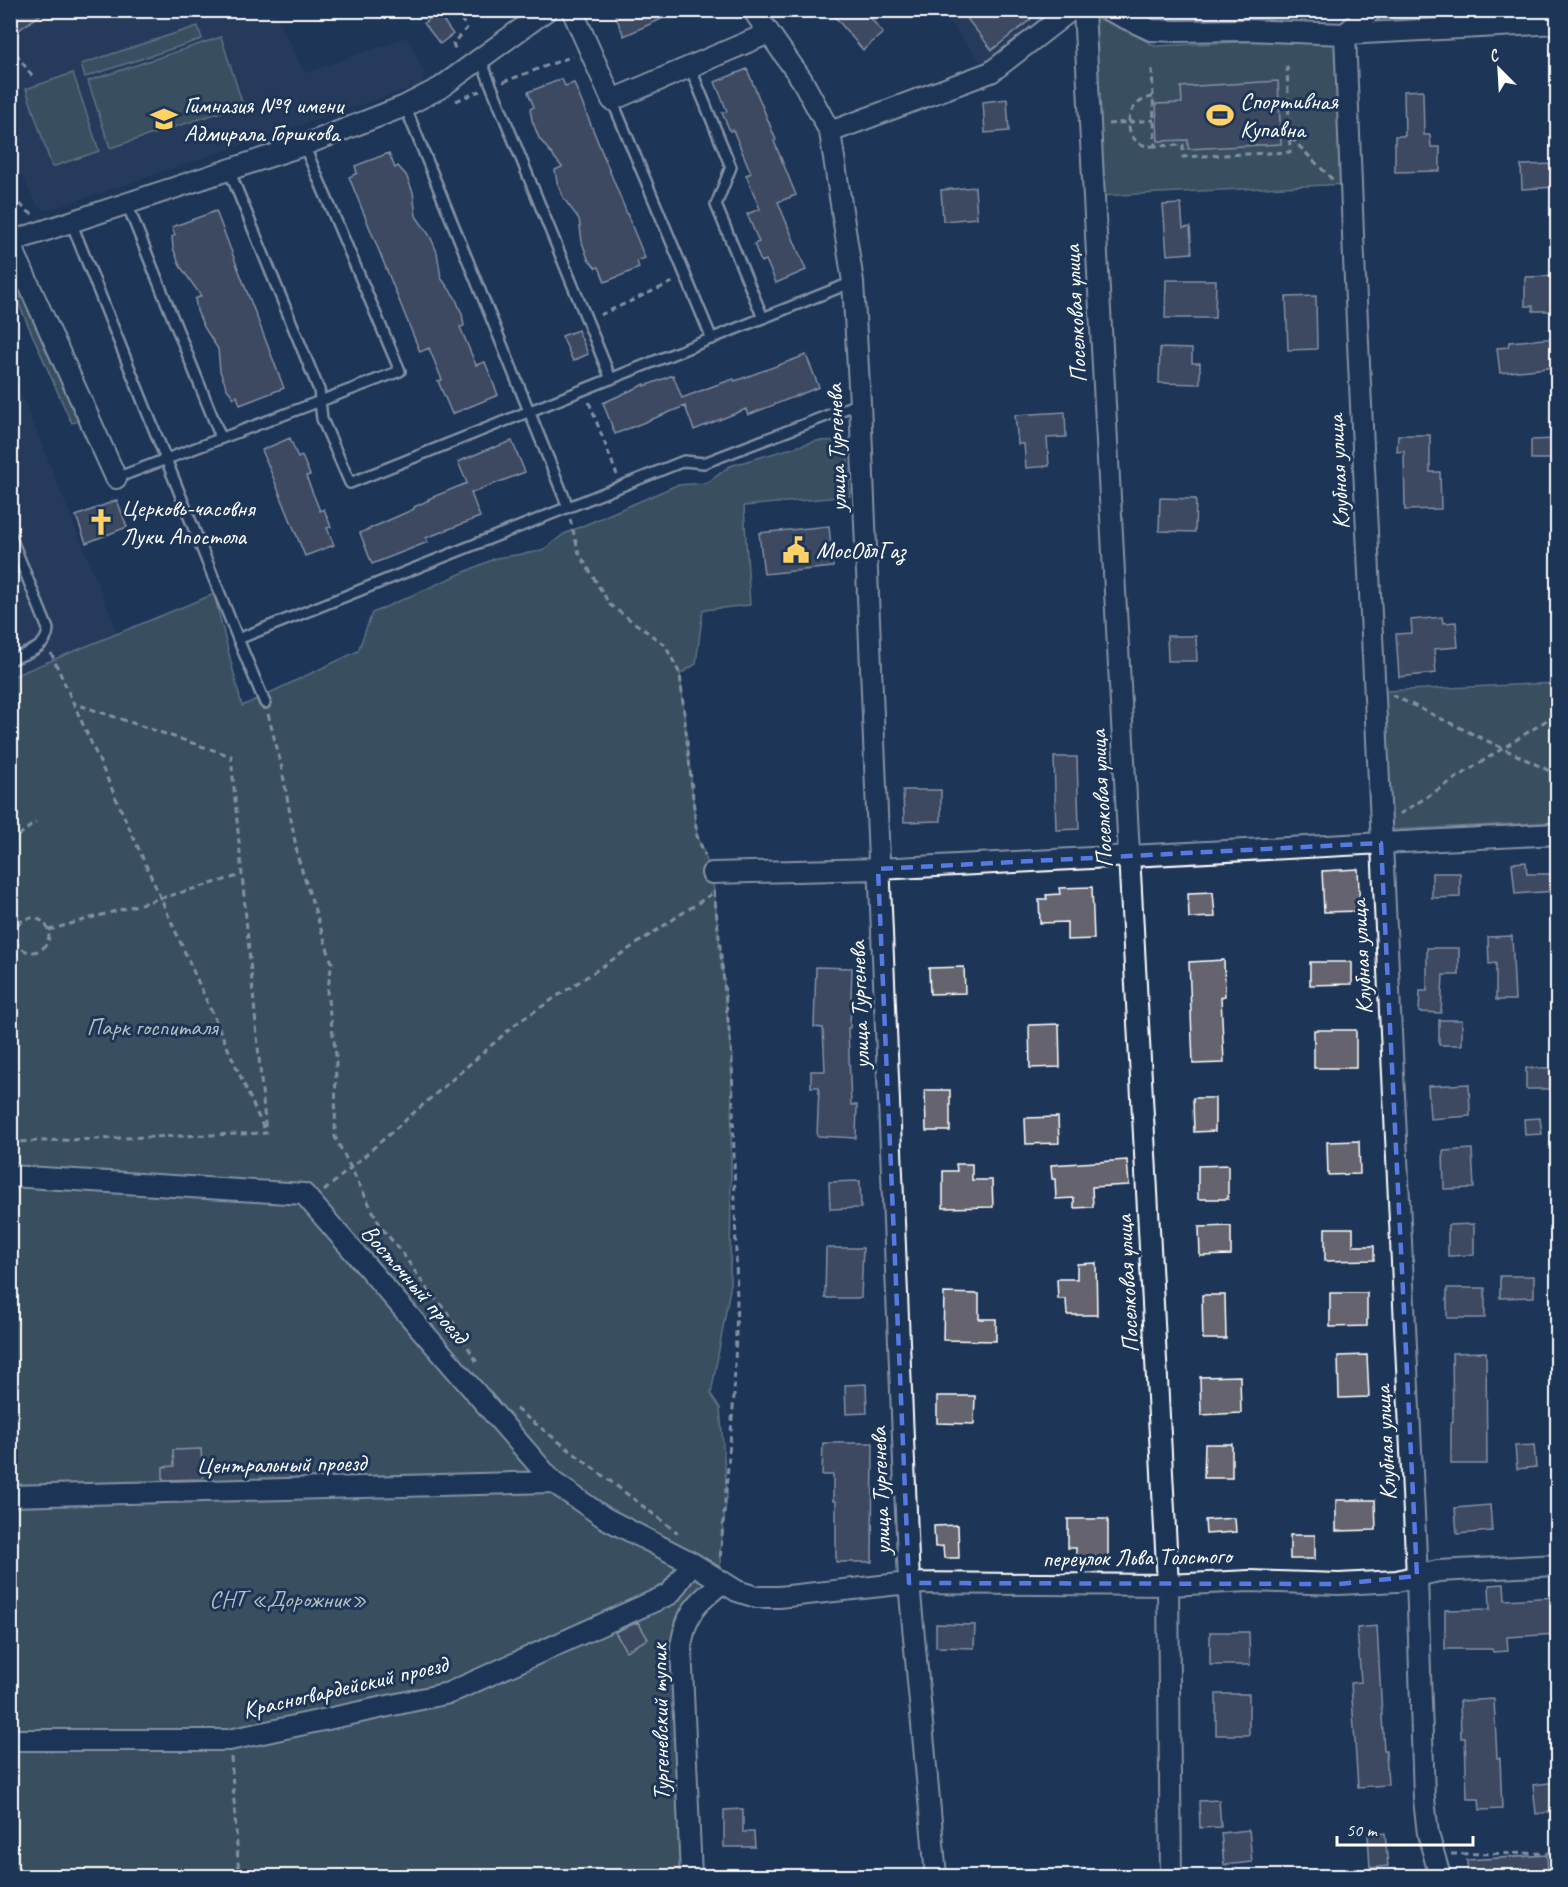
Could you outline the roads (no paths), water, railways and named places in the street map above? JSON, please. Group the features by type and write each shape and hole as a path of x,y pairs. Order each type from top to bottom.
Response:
{"street":[{"path":"116,478 16,273 10,243 303,145 405,106 440,87 547,10"},
{"path":"572,10 612,100 769,33"},
{"name":"улица Тургенева","path":"753,10 802,80 830,132 853,282 909,1583 936,1876"},
{"path":"830,132 991,72 1071,10"},
{"name":"Поселковая улица","path":"1084,10 1168,1585 1171,1876"},
{"path":"1108,10 1151,30 1246,30 1345,34 1557,23"},
{"path":"1345,34 1372,10"},
{"name":"Клубная улица","path":"1345,34 1417,1576 1424,1799 1433,1854 1440,1876"},
{"path":"712,873 878,870 1129,856 1381,834 1557,834"},
{"name":"Восточный проезд","path":"10,1176 304,1194 553,1482 605,1518 722,1581"},
{"name":"Центральный проезд","path":"10,1496 553,1482"},
{"name":"Красногвардейский проезд","path":"10,1740 230,1740 449,1693 670,1594 692,1563"},
{"name":"переулок Льва Толстого","path":"722,1581 737,1591 756,1597 768,1597 909,1583 1168,1585 1249,1581 1339,1584 1397,1581 1438,1571 1557,1565"},
{"name":"Тургеневский тупик","path":"691,1876 681,1646 688,1617 697,1604 722,1581"}],"lane":[{"path":"480,58 611,379"},
{"path":"690,68 731,167 716,206 763,318"},
{"path":"612,100 712,339"},
{"path":"405,106 568,507"},
{"path":"116,478 400,371 303,145"},
{"path":"229,170 319,390 322,419 350,483 853,282"},
{"path":"127,204 221,438"},
{"path":"71,222 266,704"},
{"path":"238,639 684,461 704,464 860,403"},
{"path":"10,535 47,622 48,635 46,641 33,650 10,660"}],"place":[{"name":"Спортивная Купавна","path":"1220,115"},
{"name":"Гимназия №9 имени Адмирала Горшкова","path":"164,119"},
{"name":"Церковь-часовня Луки Апостола","path":"101,522"},
{"name":"МосОблГаз","path":"796,550"}],"park label":[{"name":"Парк госпиталя","path":"152,1027"},
{"name":"СНТ «Дорожник»","path":"288,1599"}]}
